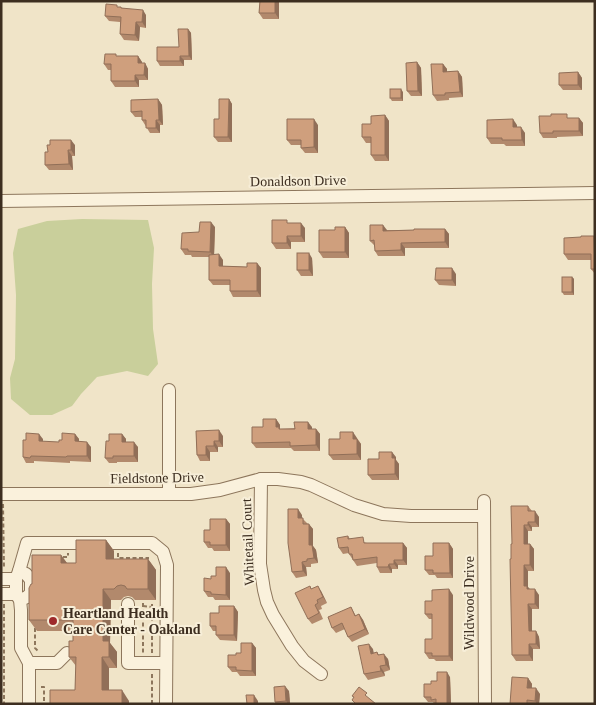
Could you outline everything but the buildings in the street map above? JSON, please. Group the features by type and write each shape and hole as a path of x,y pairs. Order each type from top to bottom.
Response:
{"street":[{"name":"Donaldson Drive","path":"1,201 595,193"},
{"path":"169,390 169,494"},
{"name":"Fieldstone Drive","path":"1,494 169,494 206,492 261,479 278,479 301,482 363,508 383,514 484,516"},
{"name":"Whitetail Court","path":"261,479 260,564 267,602 292,646 304,661 321,674"},
{"name":"Wildwood Drive","path":"484,501 485,704"},
{"path":"17,575 27,543 152,543 163,552 167,564 166,704"},
{"path":"1,579 26,574 31,580 31,593 27,597 1,594"},
{"path":"18,597 21,610 21,648 29,663 29,704"},
{"path":"128,604 128,663 166,664"},
{"path":"29,663 57,663 67,653"}],"path":[{"path":"60,558 68,558 68,550"},
{"path":"118,550 118,558 149,558"},
{"path":"142,602 142,653"},
{"path":"142,606 152,605 152,658"},
{"path":"35,626 35,648 39,652"},
{"path":"152,670 152,704"}],"green space":[{"path":"82,219 148,220 154,248 152,284 153,329 158,364 148,376 127,371 97,377 72,406 52,415 30,415 11,399 10,378 15,359 16,295 13,253 18,229 47,221"}],"place":[{"name":"Heartland Health Care Center - Oakland","path":"53,621"}]}
